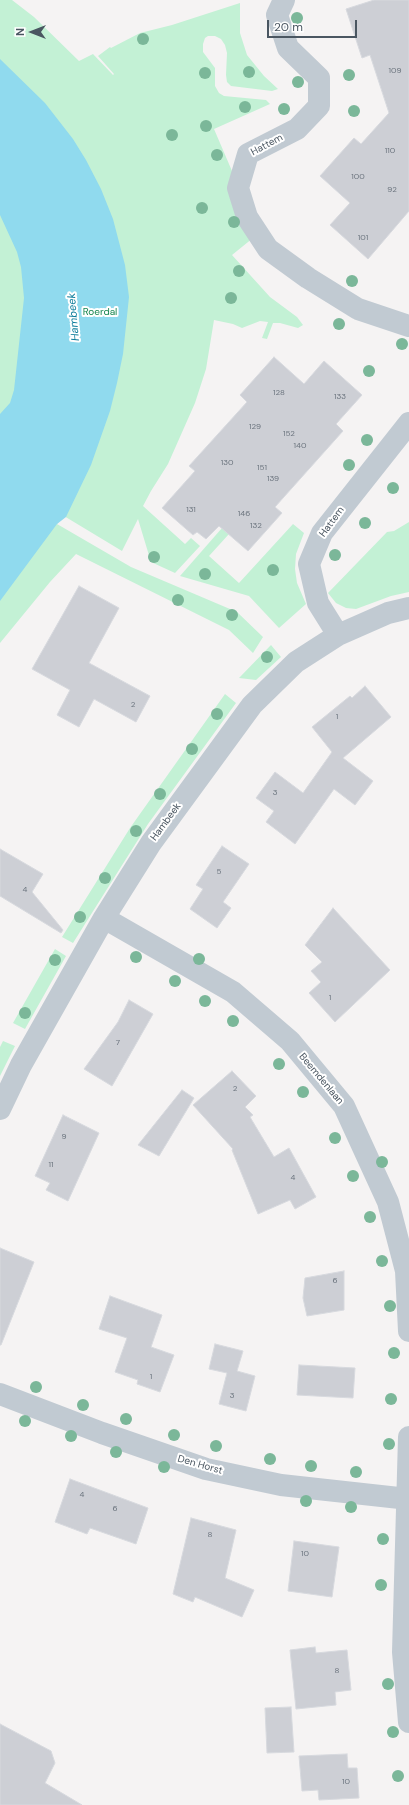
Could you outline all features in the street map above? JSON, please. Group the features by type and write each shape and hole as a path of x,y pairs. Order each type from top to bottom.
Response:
{"street":[{"name":"Hattem","path":"284,0 277,15 288,48 319,78 319,106 297,129 248,154 238,188 247,217 268,249 308,278 358,309 409,326"},
{"name":"Hattem","path":"338,635 318,603 309,564 322,534 409,423"},
{"name":"Hambeek","path":"0,1109 21,1065 104,918 151,843 252,705 296,662 338,635 388,612 409,608"},
{"name":"Beemdenlaan","path":"104,918 233,992 290,1041 344,1106 388,1202 406,1271 409,1331"},
{"name":"Den Horst","path":"0,1394 102,1433 206,1469 281,1484 408,1499"},
{"path":"409,1437 403,1652 409,1722"}],"green space":[{"name":"Roerdal","path":"0,0 12,0 34,17 79,61 93,54 113,75 114,74 98,56 110,47 111,48 140,33 172,25 240,3 240,33 247,55 264,76 278,89 272,91 231,86 227,82 227,53 225,45 221,39 215,36 208,36 205,38 203,52 215,68 215,86 219,93 224,96 266,100 270,104 214,129 232,171 253,238 232,255 270,297 297,317 303,325 298,328 280,323 273,323 267,339 262,338 268,322 260,321 242,328 233,324 214,320 206,369 195,403 168,464 143,506 185,544 191,538 200,546 175,573 151,562 138,519 122,551 64,516 57,524 131,567 237,612 263,637 253,653 229,630 76,554 50,582 0,643"},
{"path":"409,522 409,592 391,596 356,609 346,608 336,603 328,593 387,532 394,531"},
{"path":"293,524 304,533 296,554 295,569 297,583 306,604 279,628 249,596 180,576 222,528 229,534 209,556 239,583"},
{"path":"271,645 281,657 256,680 239,678"},
{"path":"225,694 236,703 148,824 73,943 62,937 130,828"},
{"path":"55,949 66,956 25,1029 13,1023"},
{"path":"3,1041 15,1046 0,1076 0,1047"}],"water":[{"path":"0,59 45,103 73,139 86,160 101,189 113,219 125,265 129,297 123,354 117,383 110,411 91,465 66,517 57,524 0,601 0,414 10,403 14,390 24,298 21,267 17,252 0,215"}],"building":[{"path":"374,0 409,0 409,211 368,259 330,225 350,203 320,176 354,138 361,144 389,113 370,55 362,58 346,9"},
{"path":"274,357 304,384 324,361 362,395 336,424 343,431 275,507 282,513 248,551 219,526 206,539 197,532 193,535 162,508 195,471 189,466 247,402 240,395"},
{"path":"79,586 119,608 89,663 150,696 136,722 94,699 79,727 57,715 70,690 32,669"},
{"path":"365,686 391,717 343,758 373,781 355,805 334,789 295,844 266,822 274,811 256,798 275,772 303,793 332,752 312,727 350,696 352,698"},
{"path":"222,846 249,864 223,902 231,908 217,928 190,909 203,889 196,885"},
{"path":"0,849 43,874 32,892 63,930 61,933 0,896"},
{"path":"333,908 390,970 335,1022 309,993 321,982 311,971 322,962 305,945"},
{"path":"129,1000 153,1014 112,1086 84,1069 118,1022"},
{"path":"232,1071 256,1096 245,1107 253,1115 250,1117 274,1157 289,1148 316,1197 295,1209 290,1200 258,1214 232,1150 233,1149 193,1105"},
{"path":"182,1090 194,1098 159,1156 138,1145"},
{"path":"63,1115 99,1133 68,1201 46,1190 50,1183 35,1176"},
{"path":"0,1248 34,1262 1,1345 0,1345"},
{"path":"344,1271 344,1310 307,1316 303,1298 305,1278"},
{"path":"110,1296 162,1315 151,1347 174,1355 160,1392 137,1384 138,1380 115,1372 127,1338 99,1329"},
{"path":"215,1344 243,1351 237,1371 255,1376 246,1411 219,1404 227,1373 209,1369"},
{"path":"299,1365 355,1368 353,1398 297,1395"},
{"path":"70,1479 148,1508 136,1544 90,1528 87,1534 55,1522"},
{"path":"191,1518 236,1530 225,1578 254,1590 242,1617 195,1597 193,1602 173,1594"},
{"path":"294,1541 339,1547 332,1597 288,1591"},
{"path":"315,1647 316,1653 347,1650 351,1690 335,1692 336,1705 296,1709 290,1650"},
{"path":"291,1707 294,1752 267,1753 265,1708"},
{"path":"0,1724 51,1751 55,1763 45,1783 82,1805 0,1805"},
{"path":"347,1754 348,1768 357,1768 359,1798 319,1800 318,1790 302,1791 299,1756"}]}
